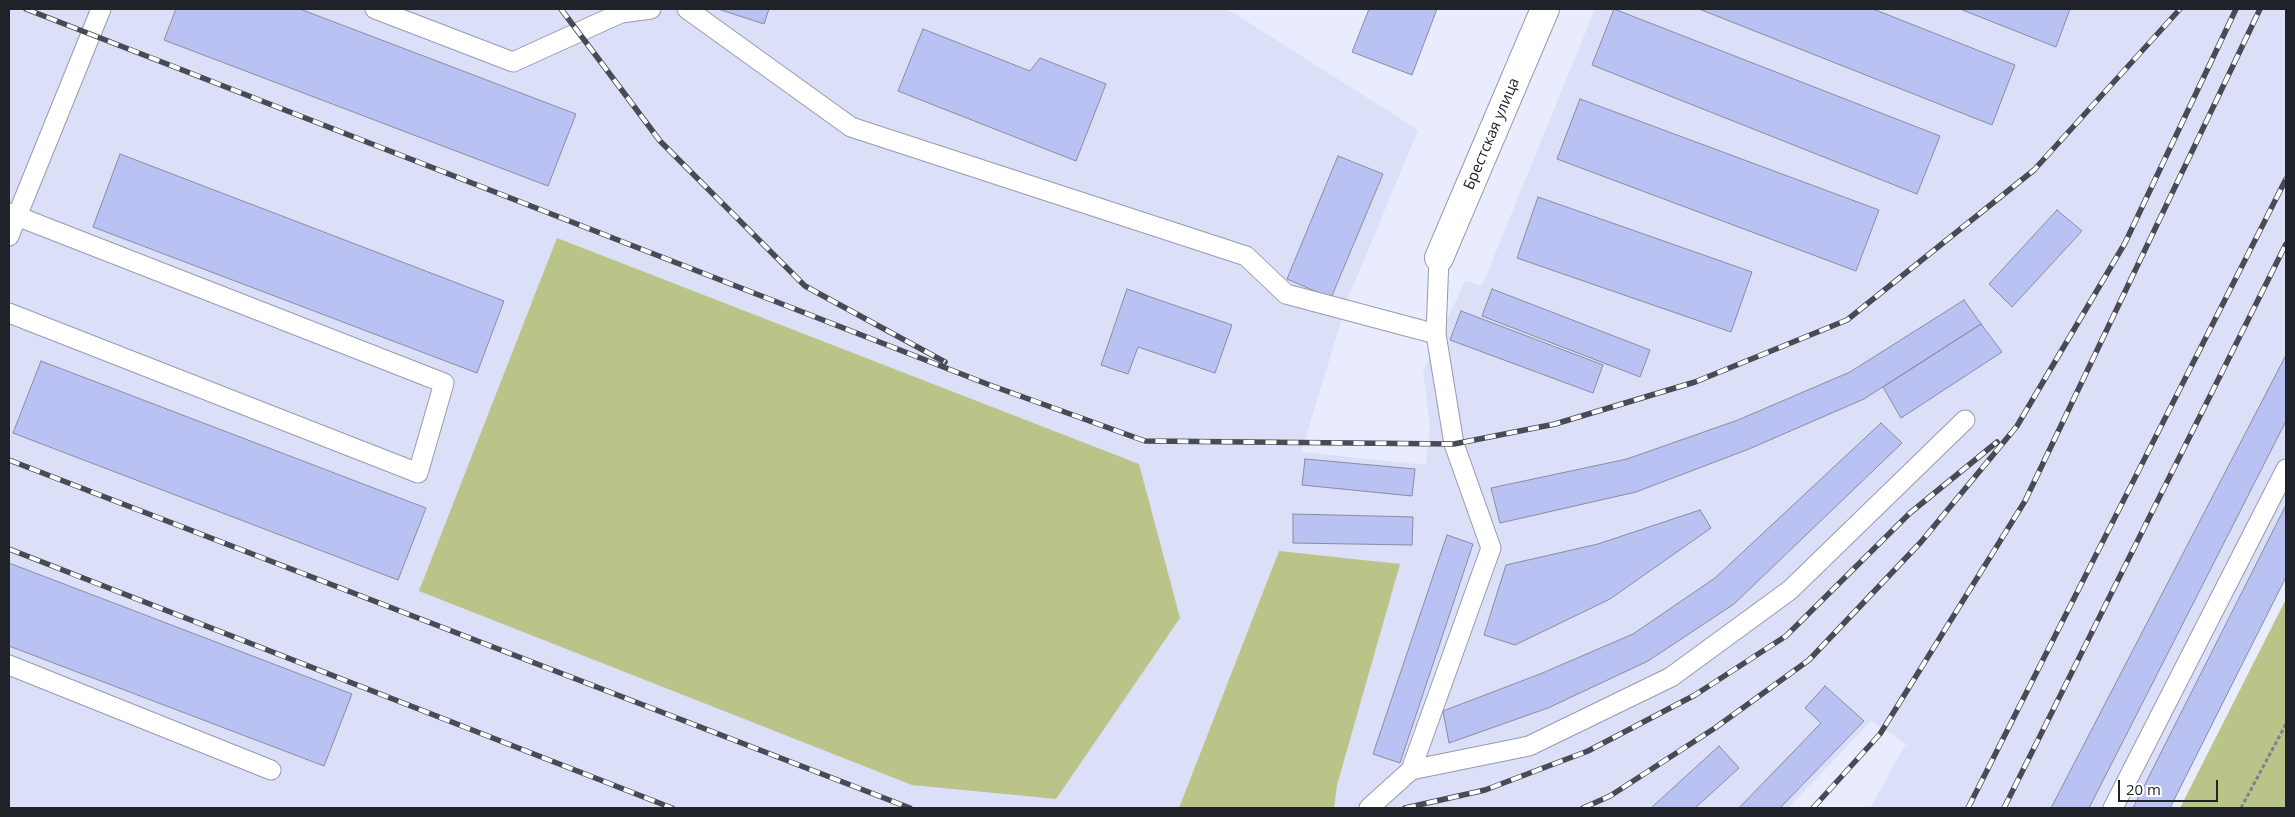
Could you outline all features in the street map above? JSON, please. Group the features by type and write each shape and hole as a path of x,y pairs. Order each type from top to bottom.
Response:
{"street":[{"name":"Брестская улица","path":"1439,258 1545,9"}],"lane":[{"path":"9,236 13,214 101,9"},
{"path":"375,9 513,62 621,13 651,9"},
{"path":"687,9 852,127 1246,256 1286,294 1436,334"},
{"path":"9,313 418,473 444,383 13,214"},
{"path":"1369,808 1411,770 1491,548 1454,444 1436,334 1439,258"},
{"path":"1411,770 1529,746 1671,677 1790,590 1965,420"},
{"path":"2113,808 2286,469"},
{"path":"9,665 271,770"}],"path":[{"path":"2241,808 2286,724"}],"shaded area":[{"path":"9,9 1224,9 1232,12 1418,130 1349,296 1301,452 1426,465 1430,424 1423,372 1465,281 1482,286 1595,9 2286,9 2286,577 2170,808 1870,808 1906,744 1871,721 1788,808 9,808"}],"green space":[{"path":"557,238 1139,464 1180,618 1056,799 912,785 419,591"},
{"path":"1279,551 1400,564 1337,785 1334,808 1179,808"},
{"path":"2286,599 2286,808 2180,808"}],"building":[{"path":"176,9 300,9 576,114 548,186 164,40"},
{"path":"718,9 769,9 764,24"},
{"path":"1369,9 1437,9 1412,75 1352,52"},
{"path":"1614,9 1940,136 1917,194 1592,65"},
{"path":"1699,9 1873,9 2015,65 1992,125"},
{"path":"1960,9 2070,9 2056,47"},
{"path":"923,29 1030,71 1040,58 1106,84 1076,161 898,91"},
{"path":"1580,99 1879,210 1856,271 1557,159"},
{"path":"120,154 504,301 477,373 93,227"},
{"path":"1338,156 1383,174 1331,298 1287,279"},
{"path":"1538,197 1752,272 1731,332 1517,258"},
{"path":"2057,210 2082,231 2012,307 1989,284"},
{"path":"1127,289 1232,325 1215,373 1138,347 1128,374 1101,365"},
{"path":"1492,289 1650,350 1640,377 1482,316"},
{"path":"1964,300 1981,324 1864,399 1749,449 1636,492 1500,523 1491,488 1627,459 1738,420 1850,372"},
{"path":"1461,311 1603,365 1593,393 1450,340"},
{"path":"1981,324 2002,352 1901,418 1883,387"},
{"path":"2286,355 2286,421 2089,808 2051,808"},
{"path":"41,361 426,508 398,580 13,433"},
{"path":"1881,423 1902,443 1734,604 1648,661 1548,708 1449,743 1443,711 1540,674 1633,634 1715,578"},
{"path":"1305,459 1415,469 1412,496 1302,485"},
{"path":"2286,505 2286,577 2170,808 2133,808"},
{"path":"1700,510 1711,528 1610,599 1515,645 1484,635 1506,565 1598,544"},
{"path":"1293,514 1413,517 1412,545 1293,543"},
{"path":"1447,535 1473,544 1400,763 1373,754"},
{"path":"9,563 352,694 324,766 9,646"},
{"path":"1825,686 1864,721 1780,808 1739,808 1821,723 1805,708"},
{"path":"1719,746 1739,768 1695,808 1651,808"}],"railway":[{"path":"26,9 987,384 1145,441 1454,444 1555,424 1695,382 1847,320 2034,170 2180,9"},
{"path":"561,9 660,141 805,286 945,362"},
{"path":"1583,808 1610,796 1715,728 1809,660 1921,542 2017,426 2125,243 2236,9"},
{"path":"1813,808 1880,734 2025,501 2260,9"},
{"path":"1968,808 2286,179"},
{"path":"2004,808 2286,244"},
{"path":"1405,808 1485,790 1588,751 1695,695 1786,636 1910,513 1997,442"},
{"path":"9,460 910,808"},
{"path":"9,549 672,808"}]}
